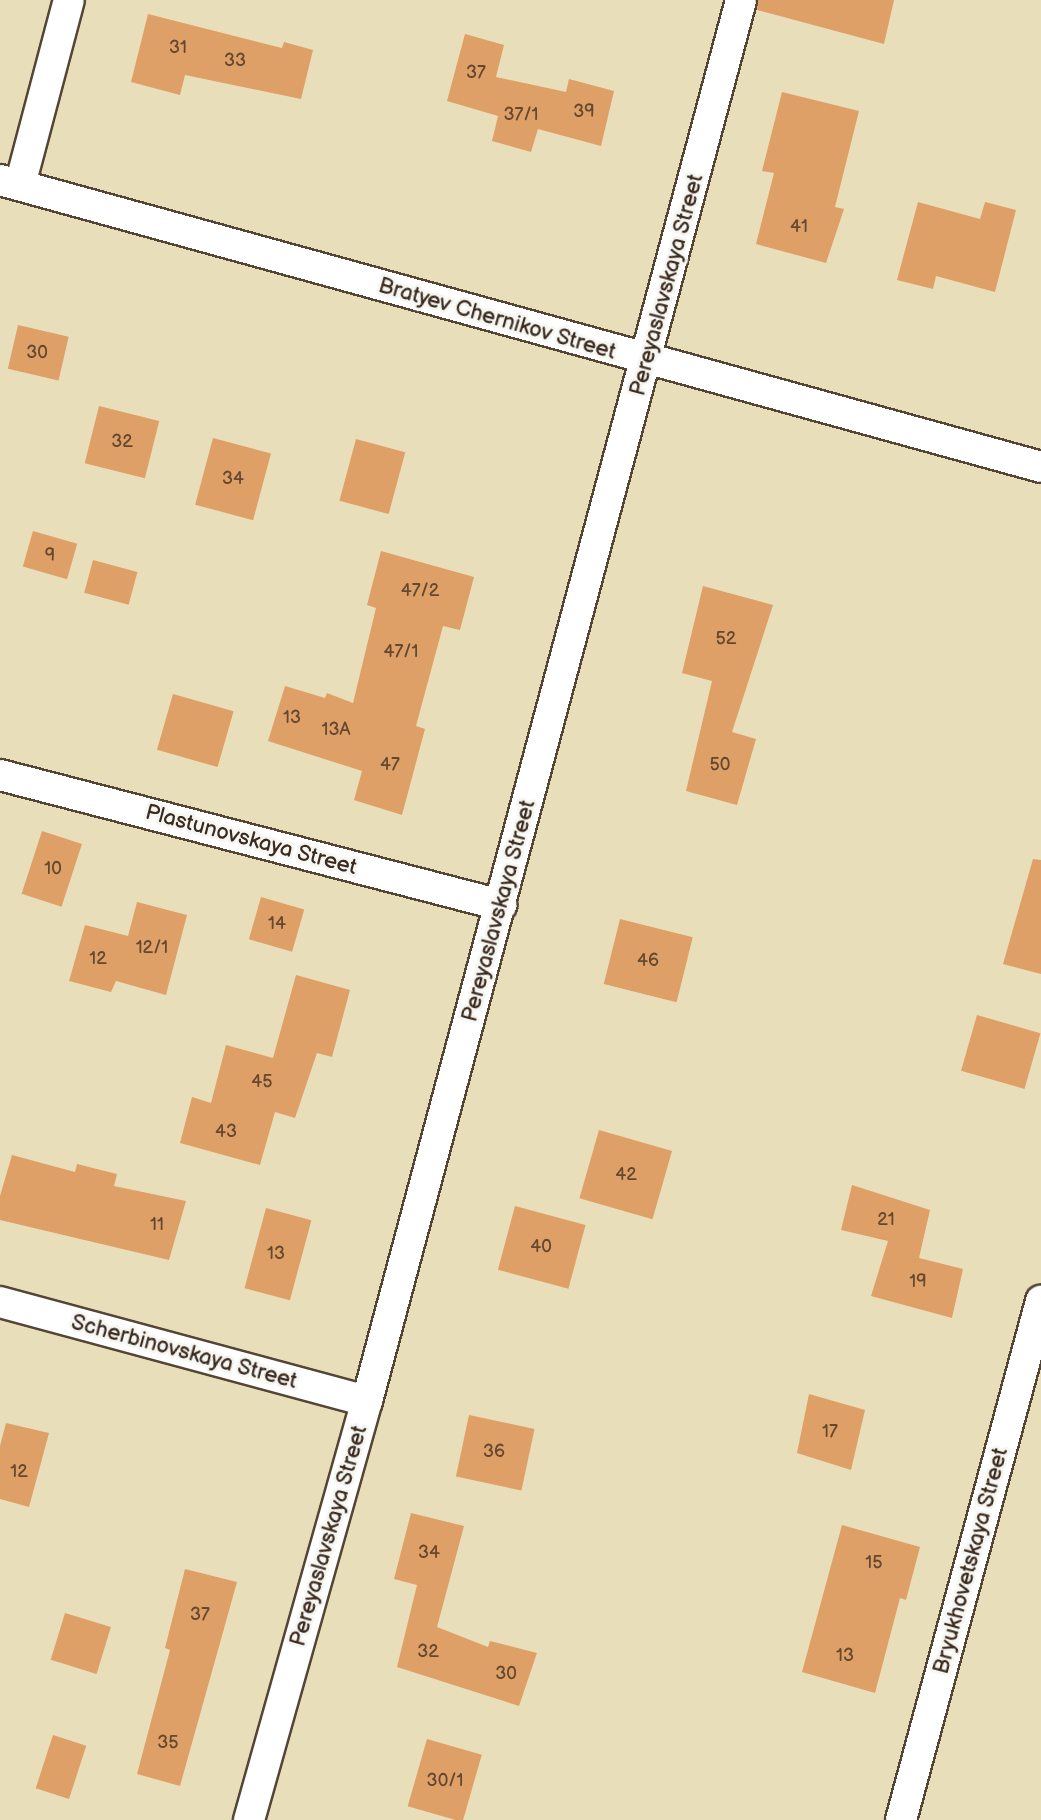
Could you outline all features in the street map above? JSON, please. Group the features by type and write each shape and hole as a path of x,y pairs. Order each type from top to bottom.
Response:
{"street":[{"path":"10,182 69,0"},
{"name":"Pereyaslavskaya Street","path":"249,1820 367,1401 741,0"},
{"name":"Bratyev Chernikov Street","path":"10,182 647,361 1041,467"},
{"name":"Plastunovskaya Street","path":"0,775 501,905"},
{"name":"Bryukhovetskaya Street","path":"901,1820 1041,1301"},
{"name":"Scherbinovskaya Street","path":"0,1302 367,1401"}],"building":[{"path":"758,0 894,0 884,44 757,10"},
{"path":"148,14 282,48 284,42 313,50 301,99 185,75 180,95 131,82"},
{"path":"465,34 504,45 496,77 566,92 569,79 614,91 601,146 538,129 531,152 492,141 498,116 447,101"},
{"path":"782,92 859,111 835,207 844,209 826,263 756,244 774,173 762,171"},
{"path":"918,202 980,219 985,202 1016,210 995,292 936,276 933,289 897,280"},
{"path":"18,325 69,337 59,381 8,369"},
{"path":"99,406 159,421 145,478 85,463"},
{"path":"213,438 271,454 253,520 195,505"},
{"path":"356,439 405,452 389,514 339,501"},
{"path":"33,531 77,544 67,579 23,567"},
{"path":"381,551 474,577 460,630 443,626 416,726 425,729 402,815 354,800 362,771 268,741 285,686 325,698 327,693 353,703 376,608 367,605"},
{"path":"93,560 137,572 129,605 84,593"},
{"path":"703,586 773,605 732,732 756,739 737,805 686,791 712,681 682,673"},
{"path":"173,694 234,711 218,767 157,750"},
{"path":"42,831 82,844 62,907 22,894"},
{"path":"1033,859 1041,860 1041,974 1003,964"},
{"path":"261,897 304,909 292,952 249,939"},
{"path":"137,902 187,915 166,995 116,981 111,992 69,981 85,925 128,936"},
{"path":"620,919 693,937 677,1002 604,984"},
{"path":"296,975 350,990 332,1057 317,1053 295,1118 275,1112 260,1165 180,1143 192,1097 211,1103 226,1045 273,1058"},
{"path":"977,1015 1040,1033 1024,1089 961,1071"},
{"path":"599,1130 672,1151 652,1219 579,1198"},
{"path":"12,1155 75,1172 77,1164 117,1174 114,1186 186,1201 169,1260 0,1220 0,1196"},
{"path":"852,1185 930,1210 919,1258 963,1269 952,1318 871,1296 888,1241 841,1230"},
{"path":"515,1206 586,1225 568,1289 498,1270"},
{"path":"266,1208 311,1220 290,1300 245,1288"},
{"path":"809,1394 865,1410 851,1470 797,1453"},
{"path":"469,1415 535,1429 521,1491 456,1477"},
{"path":"6,1423 49,1433 29,1507 0,1499 0,1446"},
{"path":"411,1513 464,1526 437,1627 488,1647 490,1641 537,1653 519,1706 397,1667 417,1585 394,1579"},
{"path":"842,1525 920,1547 906,1600 900,1598 875,1693 802,1672"},
{"path":"185,1569 237,1582 180,1786 137,1774 170,1650 165,1648"},
{"path":"65,1613 111,1627 97,1674 51,1660"},
{"path":"53,1735 86,1746 69,1799 36,1788"},
{"path":"427,1739 482,1755 463,1820 408,1806"}]}
